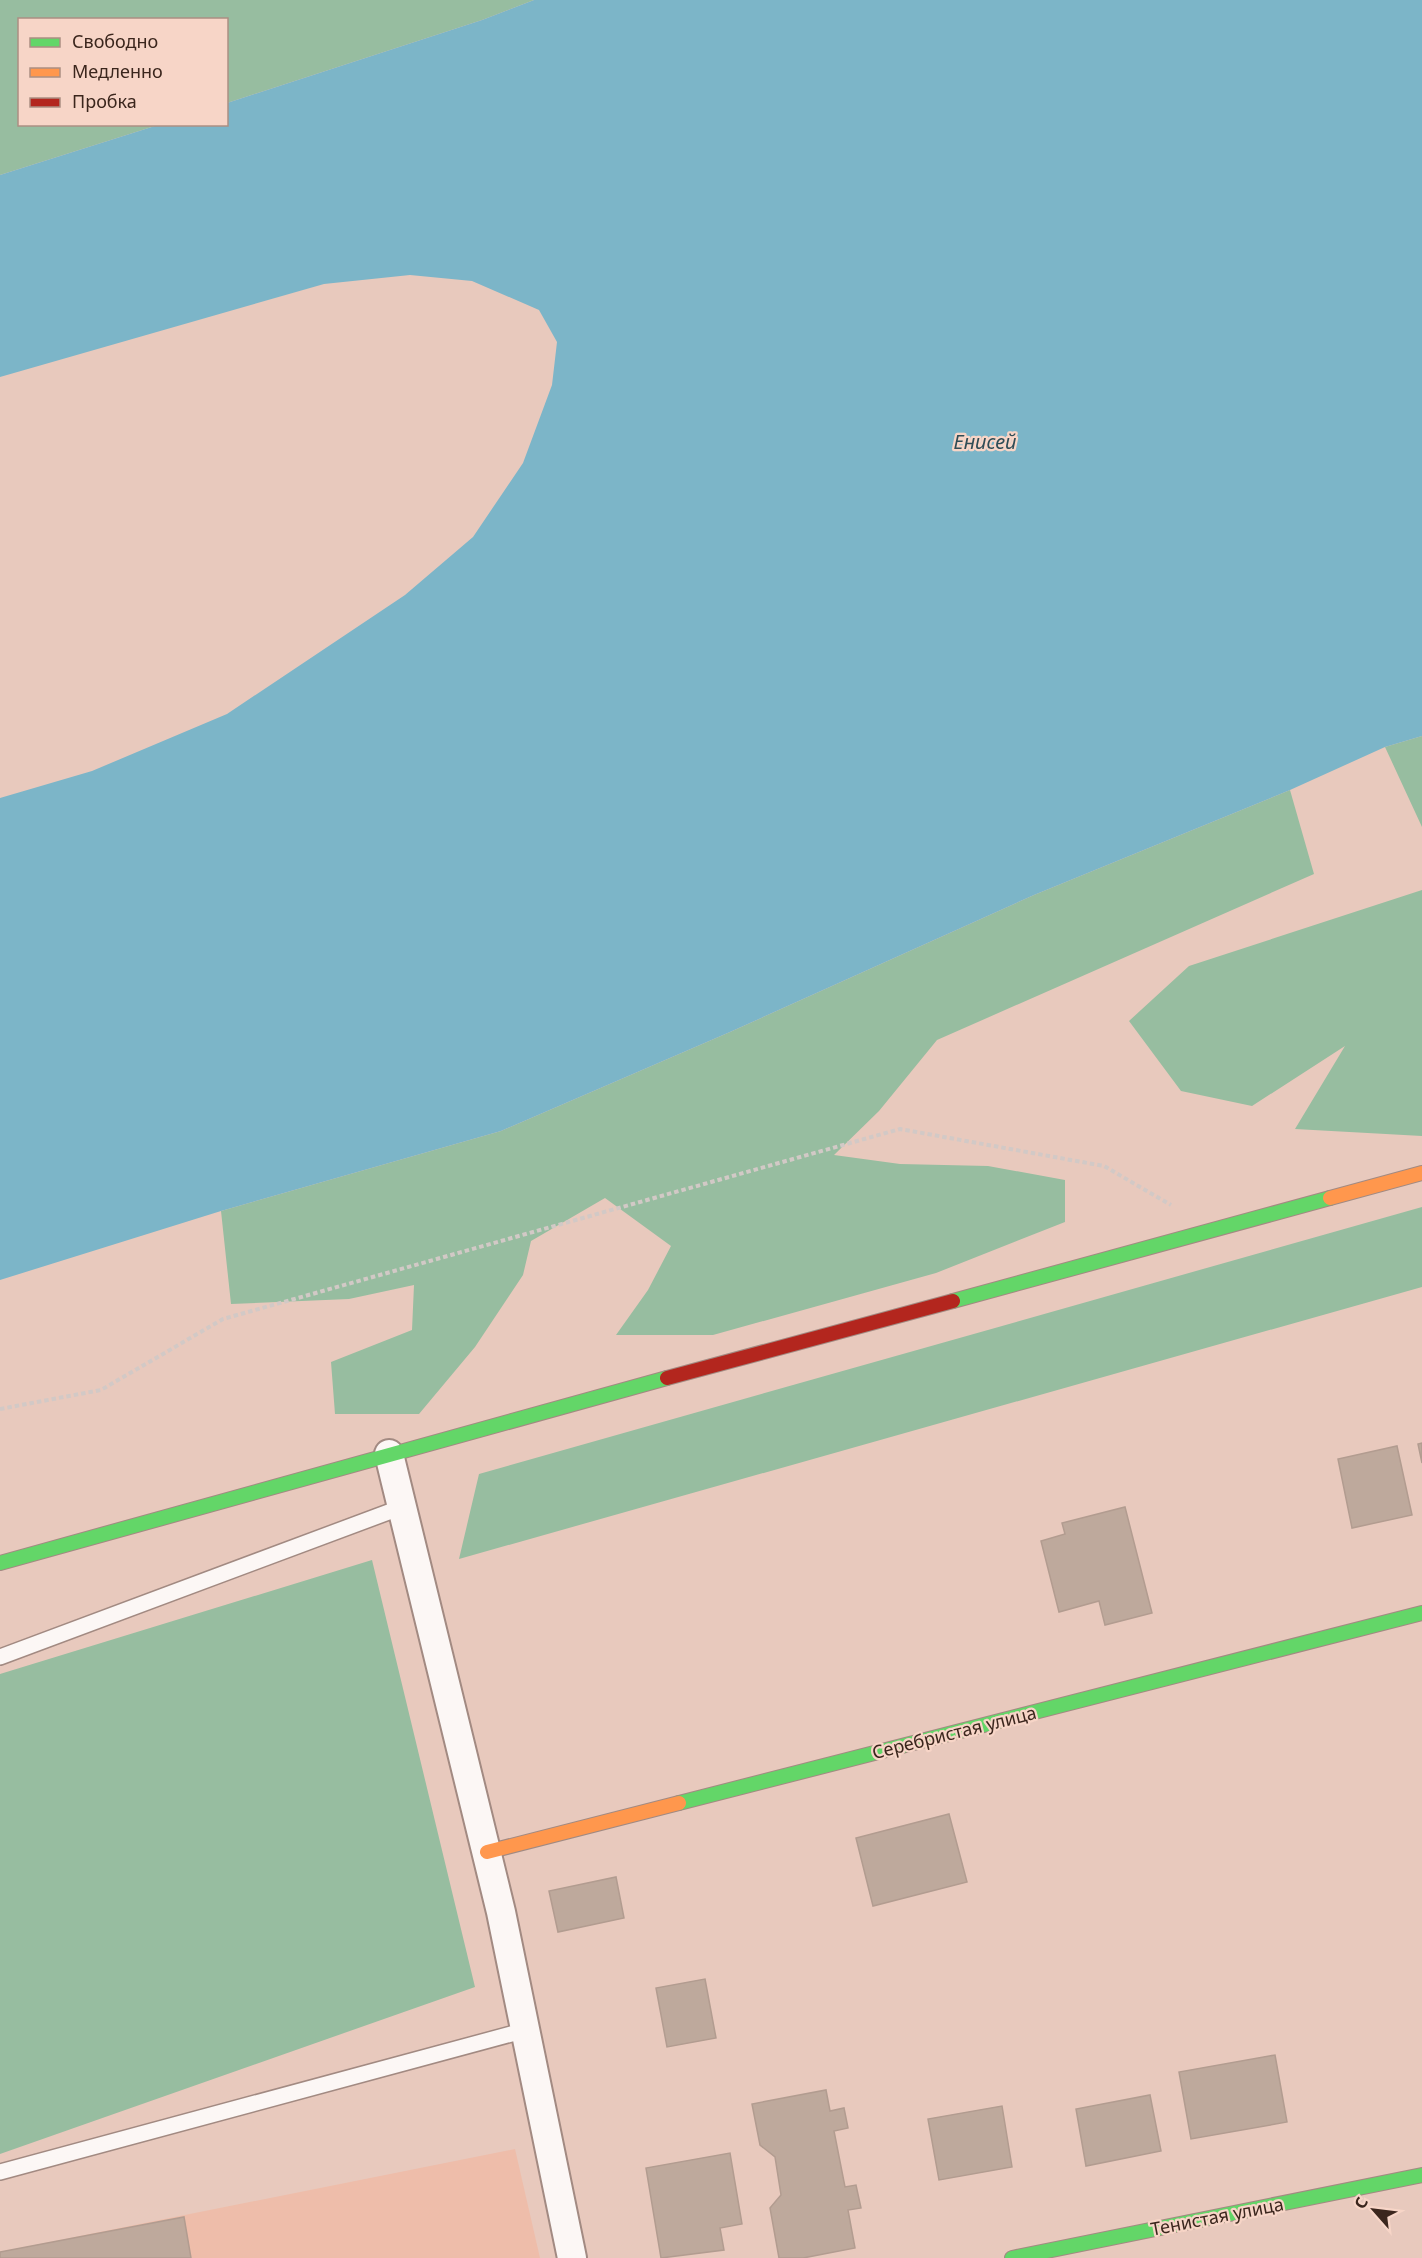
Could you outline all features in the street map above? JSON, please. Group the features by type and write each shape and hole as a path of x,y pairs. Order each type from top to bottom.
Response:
{"main road":[{"path":"0,1563 389,1454 1422,1173"},
{"name":"Серебристая улица","path":"487,1852 1422,1613"},
{"name":"Тенистая улица","path":"1012,2258 1422,2175"}],"street":[{"path":"389,1454 487,1852 572,2258"}],"lane":[{"path":"0,1657 402,1507"},
{"path":"0,2172 526,2030"}],"path":[{"path":"0,1409 101,1390 223,1319 900,1129 1104,1166 1214,1231"}],"shaded area":[{"path":"515,2149 540,2258 0,2258 0,2252"}],"green space":[{"path":"0,0 534,0 482,20 228,103 228,18 18,18 18,126 155,126 0,175"},
{"path":"1422,736 1422,827 1385,747"},
{"path":"1290,790 1314,874 937,1040 879,1111 834,1155 900,1164 988,1166 1065,1180 1065,1222 936,1273 713,1335 616,1335 648,1290 671,1246 605,1198 531,1241 523,1275 475,1347 419,1414 335,1414 331,1362 412,1330 414,1285 349,1299 231,1304 221,1211 501,1131 730,1032 1034,895"},
{"path":"1422,890 1422,1136 1295,1129 1345,1046 1252,1106 1181,1091 1129,1021 1189,966"},
{"path":"1422,1207 1422,1287 459,1559 479,1474"},
{"path":"372,1560 475,1987 0,2154 0,1674"}],"water":[{"name":"Енисей","path":"534,0 1422,0 1422,736 1385,747 1290,790 1034,895 730,1032 501,1131 221,1211 0,1280 0,798 92,771 227,714 405,595 473,537 523,463 552,385 557,342 539,310 472,281 410,275 324,284 0,377 0,175 155,126 228,126 228,103 482,20"}],"building":[{"path":"1422,1443 1422,1463 1418,1444"},
{"path":"1397,1446 1412,1515 1352,1528 1338,1459"},
{"path":"1125,1507 1152,1613 1105,1625 1099,1601 1059,1612 1041,1541 1065,1534 1062,1523"},
{"path":"949,1814 967,1882 873,1906 856,1838"},
{"path":"616,1877 624,1918 558,1932 549,1891"},
{"path":"705,1979 716,2038 667,2047 656,1988"},
{"path":"1275,2055 1287,2122 1191,2139 1179,2072"},
{"path":"826,2090 830,2111 844,2108 848,2128 834,2131 845,2187 856,2185 861,2208 848,2210 855,2248 803,2258 779,2258 770,2208 781,2195 775,2157 760,2145 752,2104"},
{"path":"1150,2095 1161,2151 1086,2166 1076,2109"},
{"path":"1002,2106 1012,2167 939,2180 928,2119"},
{"path":"730,2153 742,2224 720,2228 724,2250 661,2258 646,2168"},
{"path":"184,2217 191,2258 0,2258 0,2252"}],"traffic: fast":[{"path":"953,1301 1330,1198"},
{"path":"0,1563 667,1378"},
{"path":"679,1803 1422,1613"},
{"path":"1012,2258 1422,2175"}],"traffic: slow":[{"path":"1330,1198 1422,1173"},
{"path":"487,1852 679,1803"}],"traffic: jam":[{"path":"667,1378 953,1301"}]}
